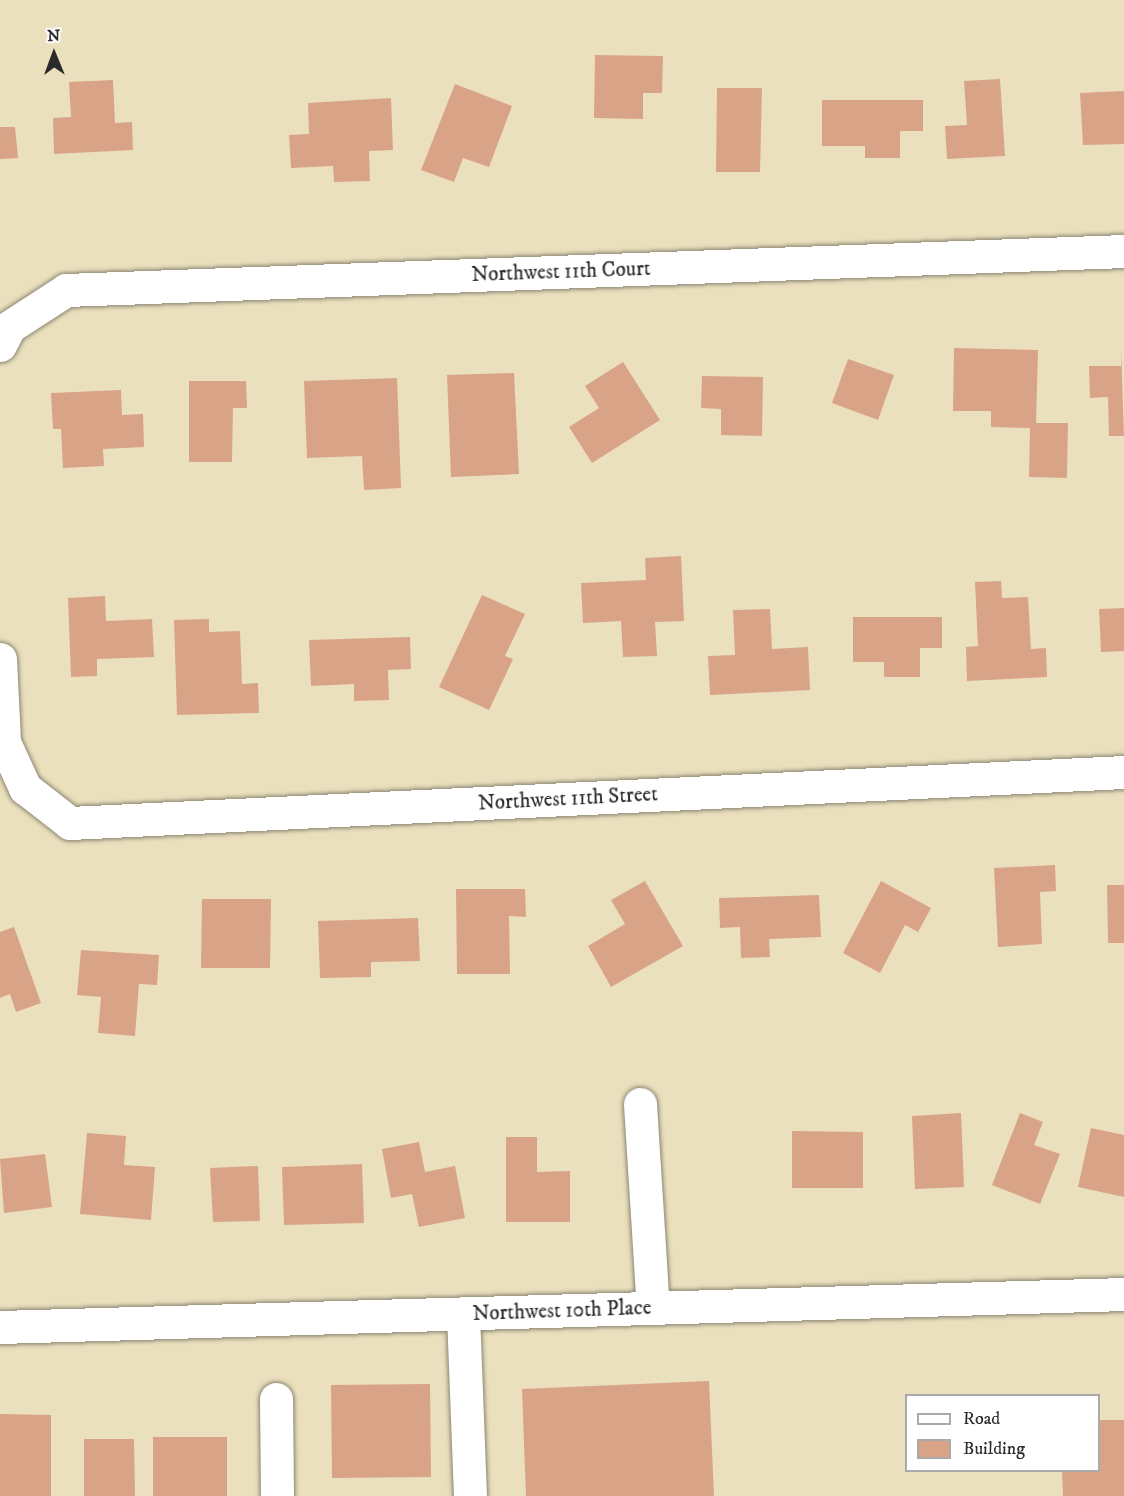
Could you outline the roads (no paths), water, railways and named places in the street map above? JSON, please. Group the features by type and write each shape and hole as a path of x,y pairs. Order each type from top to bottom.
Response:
{"street":[{"name":"Northwest 11th Court","path":"5,336 66,290 1124,251"},
{"name":"Northwest 11th Street","path":"0,659 4,742 25,788 70,823 1124,772"},
{"path":"640,1104 653,1308"},
{"name":"Northwest 10th Place","path":"0,1327 1124,1294"},
{"path":"463,1314 470,1496"},
{"path":"276,1399 277,1496"}]}
